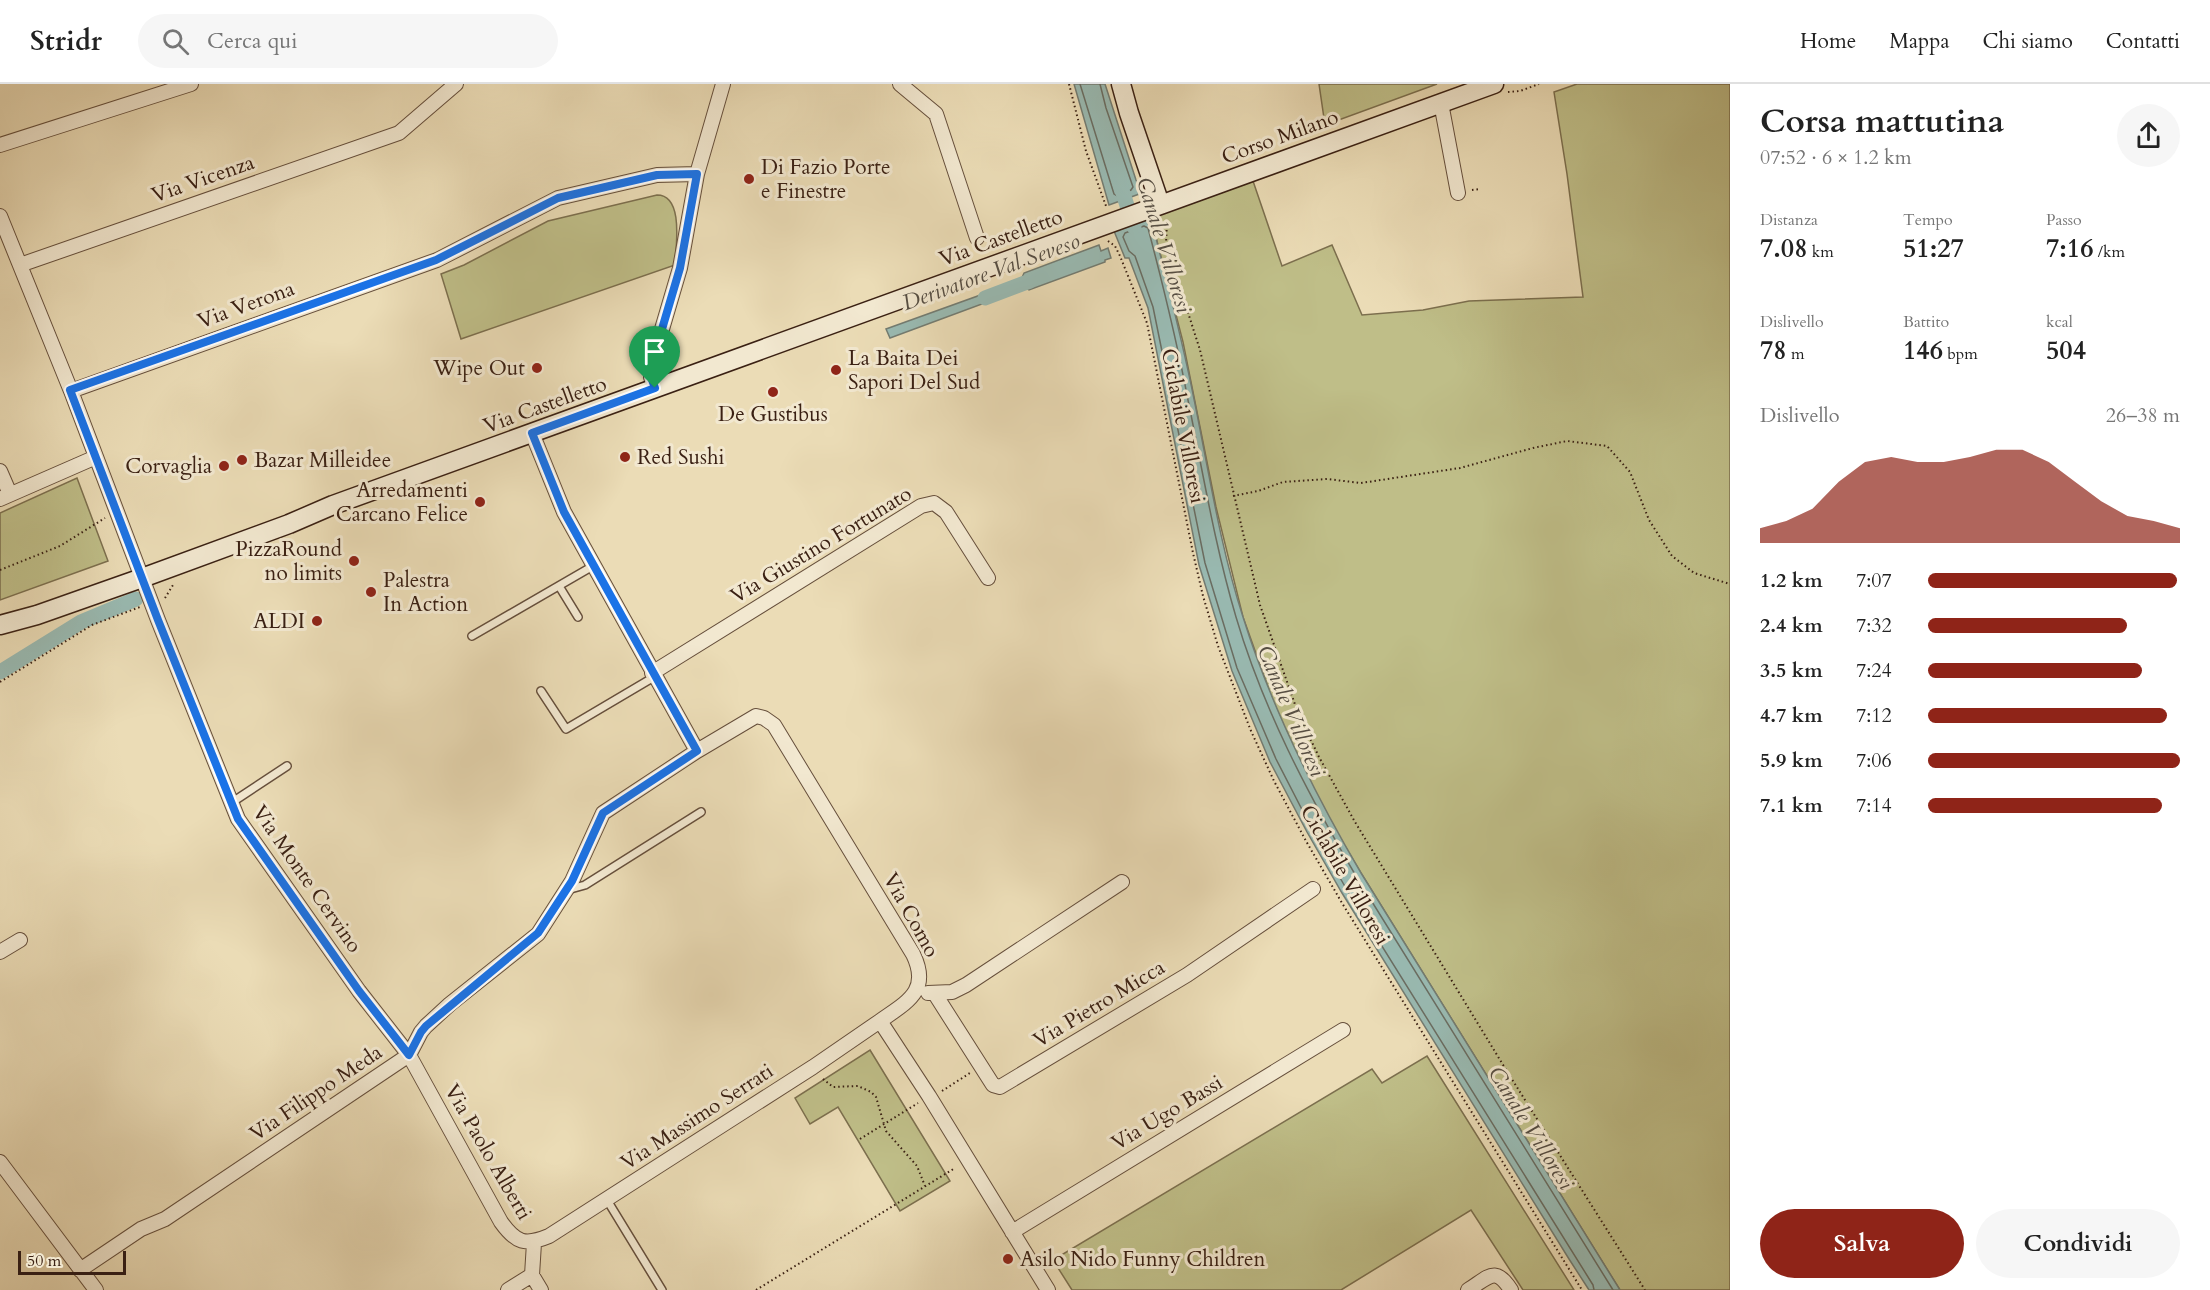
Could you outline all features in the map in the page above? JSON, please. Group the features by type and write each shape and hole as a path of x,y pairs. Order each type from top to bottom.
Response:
{"main road":[{"path":"1121,84 1159,204"},
{"name":"Corso Milano","path":"1106,227 1159,204 1494,84"},
{"name":"Via Castelletto","path":"0,625 37,615 142,578 289,524 333,505 1106,227"}],"street":[{"path":"0,145 191,84"},
{"name":"Via Vicenza","path":"20,265 399,133 456,84"},
{"path":"655,388 651,377 652,363 680,268 697,174 723,84"},
{"path":"900,84 936,114 977,237"},
{"path":"1441,103 1458,193"},
{"name":"Via Verona","path":"70,390 436,260 558,198 657,175 697,174"},
{"name":"Via Monte Cervino","path":"0,216 231,803 248,834 359,991 409,1055"},
{"path":"532,433 564,512 697,751"},
{"path":"0,471 5,496 97,461"},
{"name":"Via Giustino Fortunato","path":"653,675 921,506 934,504 946,512 988,578"},
{"name":"Via Como","path":"751,717 760,716 774,725 918,966 917,992 880,1021"},
{"name":"Via Filippo Meda","path":"80,1270 141,1229 165,1219 409,1055 426,1026 538,933 567,890 603,813 751,717"},
{"path":"917,992 934,994 952,992 966,985 1122,882"},
{"name":"Via Pietro Micca","path":"934,994 993,1085 1000,1087 1187,975 1313,889"},
{"path":"0,952 20,940"},
{"path":"880,1021 930,1097 1048,1290"},
{"name":"Via Massimo Serrati","path":"534,1243 607,1200 880,1021"},
{"name":"Via Ugo Bassi","path":"1012,1232 1343,1030"},
{"name":"Via Paolo Alberti","path":"409,1055 501,1222 513,1237 534,1243 532,1275"},
{"path":"0,1162 93,1289"},
{"path":"508,1290 532,1275 541,1290"},
{"path":"1468,1290 1491,1275 1503,1278 1511,1290"}],"lane":[{"path":"472,636 593,566"},
{"path":"559,586 578,618"},
{"path":"541,691 566,729 653,675"},
{"path":"231,803 286,766"},
{"path":"567,890 585,885 701,812"},
{"path":"607,1200 662,1290"}],"path":[{"path":"1069,84 1086,151 1105,204"},
{"path":"1159,204 1166,244 1200,350 1233,496 1266,625 1298,713 1355,822 1508,1073 1645,1290"},
{"name":"Ciclabile Villoresi","path":"1106,227 1133,285 1147,323 1203,596 1218,646 1251,731 1306,841 1342,903 1582,1290"},
{"path":"1233,496 1258,491 1283,482 1327,479 1361,483 1460,468 1567,441 1607,446 1630,472 1649,520 1671,556 1694,573 1730,584"},
{"path":"0,570 60,546 115,511"},
{"path":"0,682 92,625"},
{"path":"860,1139 980,1066"},
{"path":"813,1067 826,1083 833,1087 858,1086 876,1097 886,1131 917,1166 925,1186"},
{"path":"756,1290 968,1160"}],"shaded area":[{"path":"1319,84 1437,84 1325,125"},
{"path":"1577,84 1730,84 1730,1290 1620,1290 1333,826 1294,750 1273,701 1243,617 1216,507 1183,342 1151,218 1253,181 1282,266 1332,245 1362,315 1423,310 1469,301 1583,297 1554,92"},
{"path":"657,195 666,197 675,212 677,235 675,265 461,339 441,274 464,265 548,221"},
{"path":"77,478 108,561 0,600 0,513"},
{"path":"870,1050 950,1181 900,1211 838,1107 810,1124 795,1098"},
{"path":"1427,1056 1574,1290 1523,1290 1471,1210 1341,1290 1072,1290 1053,1260 1372,1069 1382,1083"}],"water":[{"name":"Canale Villoresi","path":"1074,84 1105,84 1142,193 1109,205"},
{"name":"Canale Villoresi","path":"1151,218 1184,353 1235,590 1266,683 1294,748 1361,873 1620,1290 1589,1290 1342,893 1270,762 1232,671 1199,565 1148,308 1129,258 1125,258 1114,231"},
{"path":"1099,245 1101,251 1108,248 1111,258 1105,262 1029,290 1024,286 1014,290 1013,283 1021,280 1024,273"},
{"path":"1000,288 1004,293 990,301 890,338 886,329"}],"waterway":[{"name":"Canale Villoresi","path":"1119,181 1134,227"},
{"name":"Derivatore Val Seveso","path":"985,298 1030,281"},
{"name":"Derivatore Val Seveso","path":"0,672 81,622 136,599"}],"place":[{"name":"Di Fazio Porte e Finestre","path":"749,179"},
{"name":"Wipe Out","path":"537,368"},
{"name":"La Baita Dei Sapori Del Sud","path":"836,370"},
{"name":"De Gustibus","path":"773,392"},
{"name":"Red Sushi","path":"625,457"},
{"name":"Bazar Milleidee","path":"242,460"},
{"name":"Corvaglia","path":"224,466"},
{"name":"Arredamenti Carcano Felice","path":"480,502"},
{"name":"PizzaRound no limits","path":"354,561"},
{"name":"Palestra In Action","path":"371,592"},
{"name":"ALDI","path":"317,621"},
{"name":"Asilo Nido Funny Children","path":"1008,1259"}],"route":[{"path":"697,174 680,268 651,368 655,388 532,433 564,512 697,751 603,813 572,881 538,933 426,1026 409,1055 359,991 238,819 115,511 70,390 436,260 558,198 657,175 697,174"}]}
